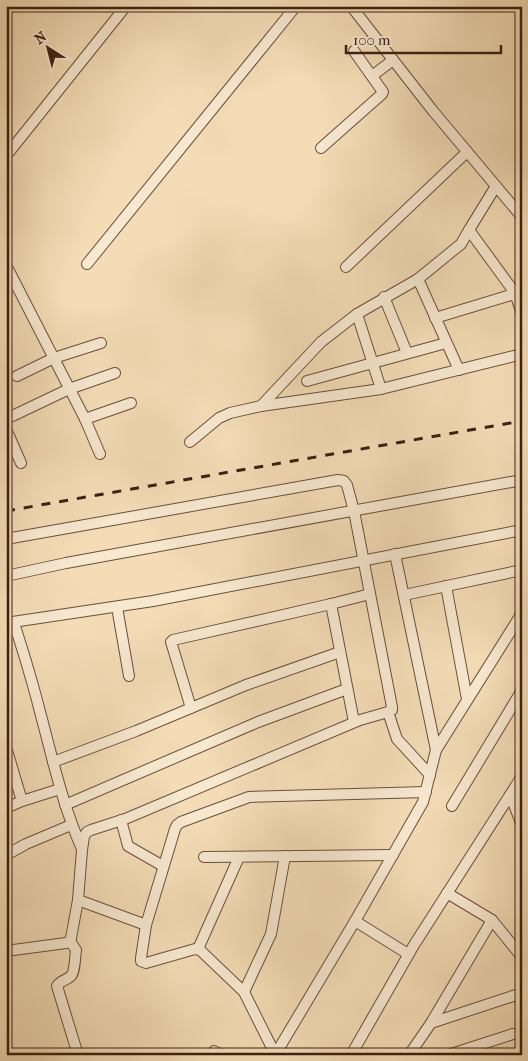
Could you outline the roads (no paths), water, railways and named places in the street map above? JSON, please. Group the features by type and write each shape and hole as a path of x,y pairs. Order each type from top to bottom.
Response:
{"street":[{"path":"8,151 126,6"},
{"path":"87,264 296,6"},
{"path":"351,6 433,111 522,216"},
{"path":"321,148 383,92 354,51"},
{"path":"372,76 393,60"},
{"path":"346,267 467,152"},
{"path":"261,406 321,342 357,314 418,279 461,244 496,186"},
{"path":"469,230 519,292 522,314"},
{"path":"6,265 85,419 100,454"},
{"path":"418,279 459,370"},
{"path":"435,318 519,292"},
{"path":"384,298 407,353"},
{"path":"357,314 381,390"},
{"path":"17,376 54,358 100,343"},
{"path":"306,381 446,343"},
{"path":"190,442 224,415 261,406 381,390 522,354"},
{"path":"6,419 70,389 116,373"},
{"path":"85,419 131,403"},
{"path":"7,435 21,463"},
{"path":"6,539 338,480 344,481 354,511 392,707 392,710 388,712 354,722 250,767 87,832 84,836 78,900 70,941 76,950 73,973 59,982 57,986 78,1055"},
{"path":"6,576 66,563 522,480"},
{"path":"82,850 60,790 39,707 10,623 162,599 522,530"},
{"path":"396,554 436,750"},
{"path":"404,595 522,570"},
{"path":"446,586 468,699"},
{"path":"191,708 171,642 173,640 370,594"},
{"path":"330,604 354,722"},
{"path":"117,607 129,676"},
{"path":"275,1054 355,921 423,802 436,750 522,613"},
{"path":"53,762 136,731 246,686 340,652"},
{"path":"65,805 258,722 347,689"},
{"path":"452,806 522,690"},
{"path":"388,712 397,740 430,775"},
{"path":"6,747 22,800"},
{"path":"351,1055 408,954 522,776"},
{"path":"6,808 22,800 60,790"},
{"path":"198,949 143,963 141,958 146,925 163,866 175,829 181,822 249,797 426,792"},
{"path":"510,795 522,825"},
{"path":"121,820 128,846 163,866"},
{"path":"6,856 26,844 72,826"},
{"path":"204,857 393,855"},
{"path":"244,992 271,934 285,856"},
{"path":"198,949 239,857"},
{"path":"447,893 492,920 522,957"},
{"path":"78,900 146,925"},
{"path":"409,1055 431,1023 492,920"},
{"path":"355,921 408,954"},
{"path":"6,951 70,941"},
{"path":"198,949 244,992 275,1054"},
{"path":"431,1023 522,993"},
{"path":"448,1055 512,1034"}],"railway":[{"path":"6,511 522,421"}]}
